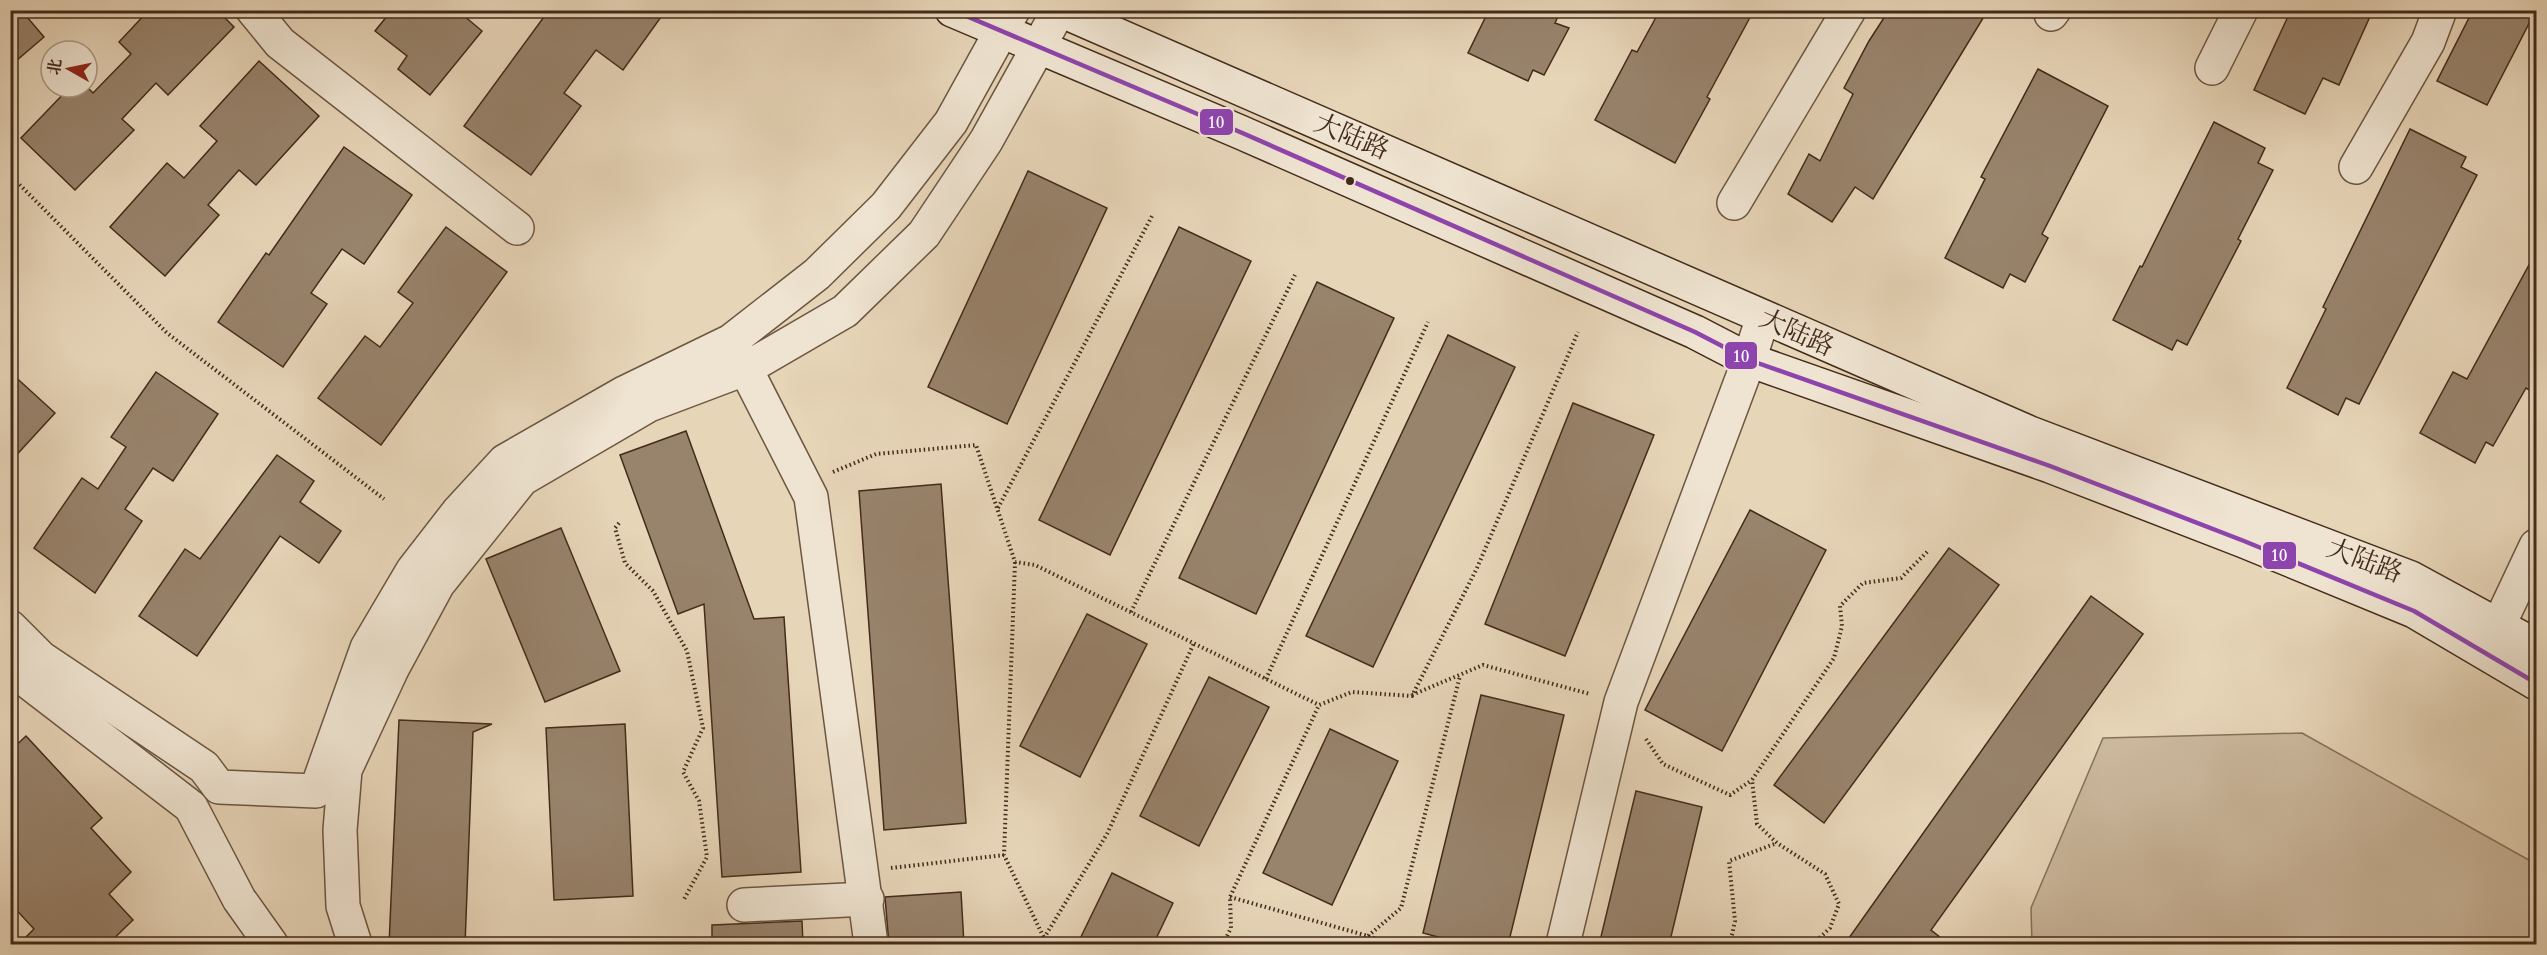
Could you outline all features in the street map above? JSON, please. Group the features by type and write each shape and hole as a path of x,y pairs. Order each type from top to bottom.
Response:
{"street":[{"path":"253,10 280,43 517,228"},
{"name":"大陆路","path":"952,10 1008,21 1038,46 1673,322 1749,360 2050,466 2244,541 2414,611 2486,653 2533,657"},
{"path":"355,945 343,906 342,811 345,770 392,669 438,584 522,479 650,405 747,368 845,311 924,234 986,141 1059,10"},
{"name":"大陆路","path":"1059,10 2030,433 2411,578 2499,623 2533,657"},
{"path":"1734,203 1849,10"},
{"path":"2212,68 2241,10"},
{"path":"2356,167 2428,42 2440,10"},
{"path":"10,627 41,658 204,767 219,787 316,791 367,648 414,570 458,512 506,461 624,393 731,341 817,274 886,206 951,122 1008,21"},
{"path":"1563,945 1621,702 1749,360 1762,317"},
{"path":"731,341 747,368 811,497 867,899 871,945"},
{"path":"2486,653 2536,546"},
{"path":"10,668 191,807 239,899 271,945"},
{"path":"191,807 342,811"},
{"path":"744,905 867,899"}],"path":[{"path":"10,175 167,333 384,499"},
{"path":"998,508 1152,216"},
{"path":"1131,612 1294,275"},
{"path":"1266,679 1428,322"},
{"path":"1412,696 1477,568 1578,332"},
{"path":"805,484 876,454 976,445 1016,562 1004,855 1044,938 1044,945"},
{"path":"619,523 615,528 626,563 653,591 687,651 703,728 683,772 699,801 707,857 682,901"},
{"path":"1222,945 1231,928 1230,897 1319,705 1352,692 1412,696 1483,665 1621,702 1663,764 1730,795 1752,780 1834,658 1842,626 1840,606 1863,583 1901,578 1929,550"},
{"path":"1016,562 1035,565 1319,705"},
{"path":"1044,938 1107,834 1194,643"},
{"path":"1364,945 1368,936 1401,908 1460,675"},
{"path":"1752,780 1757,824 1777,843 1825,874 1839,904 1830,928 1813,945"},
{"path":"1730,945 1735,921 1729,861 1777,843"},
{"path":"884,869 1004,855"},
{"path":"1230,897 1368,936 1390,945"}],"shaded area":[{"path":"2302,733 2536,864 2536,944 2032,944 2031,908 2103,738"}],"building":[{"path":"10,10 21,10 44,37 10,66"},
{"path":"149,10 217,10 234,27 168,95 156,83 122,119 134,130 75,190 21,138 58,99 99,99 99,87 131,54 119,42"},
{"path":"392,10 457,10 482,31 430,95 398,69 407,56 375,31"},
{"path":"549,10 666,10 623,70 596,50 564,93 581,106 531,175 464,126"},
{"path":"1489,10 1561,10 1555,23 1569,28 1544,75 1533,70 1528,81 1468,53"},
{"path":"1660,10 1754,10 1707,97 1710,99 1675,163 1595,120 1632,50 1637,52"},
{"path":"1889,10 1988,10 1873,199 1855,187 1832,222 1788,194 1809,154 1820,161 1853,94 1844,88 1869,41"},
{"path":"2291,10 2373,10 2339,85 2323,78 2305,114 2254,90"},
{"path":"2473,10 2536,10 2487,105 2437,81"},
{"path":"259,61 319,116 256,185 239,170 208,205 219,215 165,276 110,227 167,163 184,178 217,141 200,126"},
{"path":"2038,69 2108,106 2042,234 2048,238 2025,282 2010,274 2003,288 1945,258 1985,179 1981,177"},
{"path":"2214,122 2265,148 2258,163 2273,170 2238,239 2241,241 2187,345 2177,340 2172,350 2113,320"},
{"path":"2410,129 2466,157 2461,167 2477,175 2359,404 2346,398 2338,415 2287,388 2326,309 2323,307"},
{"path":"344,147 412,195 364,264 342,249 311,293 327,304 283,367 218,322 266,253 269,255"},
{"path":"1028,171 1107,208 1007,424 928,387"},
{"path":"446,227 507,272 381,445 318,398 365,336 380,347 413,303 398,292"},
{"path":"1179,227 1251,261 1110,555 1039,520"},
{"path":"2536,252 2536,394 2526,388 2493,446 2486,442 2475,463 2420,433 2453,372 2467,379"},
{"path":"1317,282 1394,318 1256,614 1179,578"},
{"path":"1448,335 1515,367 1373,667 1306,636"},
{"path":"10,372 55,413 10,462"},
{"path":"156,372 218,414 173,481 153,468 125,509 142,521 95,593 34,548 82,478 98,489 126,447 111,437"},
{"path":"1573,403 1654,435 1565,656 1485,624"},
{"path":"686,431 754,619 784,617 801,872 722,877 704,604 678,614 620,455"},
{"path":"277,455 314,481 300,502 341,531 319,563 280,536 197,656 139,616 185,549 200,559"},
{"path":"941,484 966,823 884,830 859,491"},
{"path":"1750,510 1826,550 1722,751 1645,710"},
{"path":"561,528 620,671 545,702 486,559"},
{"path":"1949,548 1999,585 1824,823 1774,785"},
{"path":"2091,596 2143,634 1931,930 1950,945 1844,945"},
{"path":"1087,614 1147,644 1080,777 1020,746"},
{"path":"1209,677 1269,707 1199,846 1140,816"},
{"path":"1481,695 1564,715 1508,945 1468,945 1423,933"},
{"path":"399,720 492,724 473,732 465,945 389,945"},
{"path":"625,724 633,896 554,900 546,728"},
{"path":"1330,729 1398,761 1332,905 1263,873"},
{"path":"26,736 102,818 91,828 131,872 109,894 133,920 107,945 18,945 34,929 10,903 10,751"},
{"path":"1636,791 1702,807 1669,945 1599,945"},
{"path":"1112,873 1173,903 1153,945 1077,945"},
{"path":"961,892 964,945 889,945 885,897"},
{"path":"802,921 803,945 712,945 712,925"}],"transit line":[{"name":"10","path":"952,10 1240,132 1695,332 1749,360 2050,466 2244,541 2414,611 2536,683"}]}
